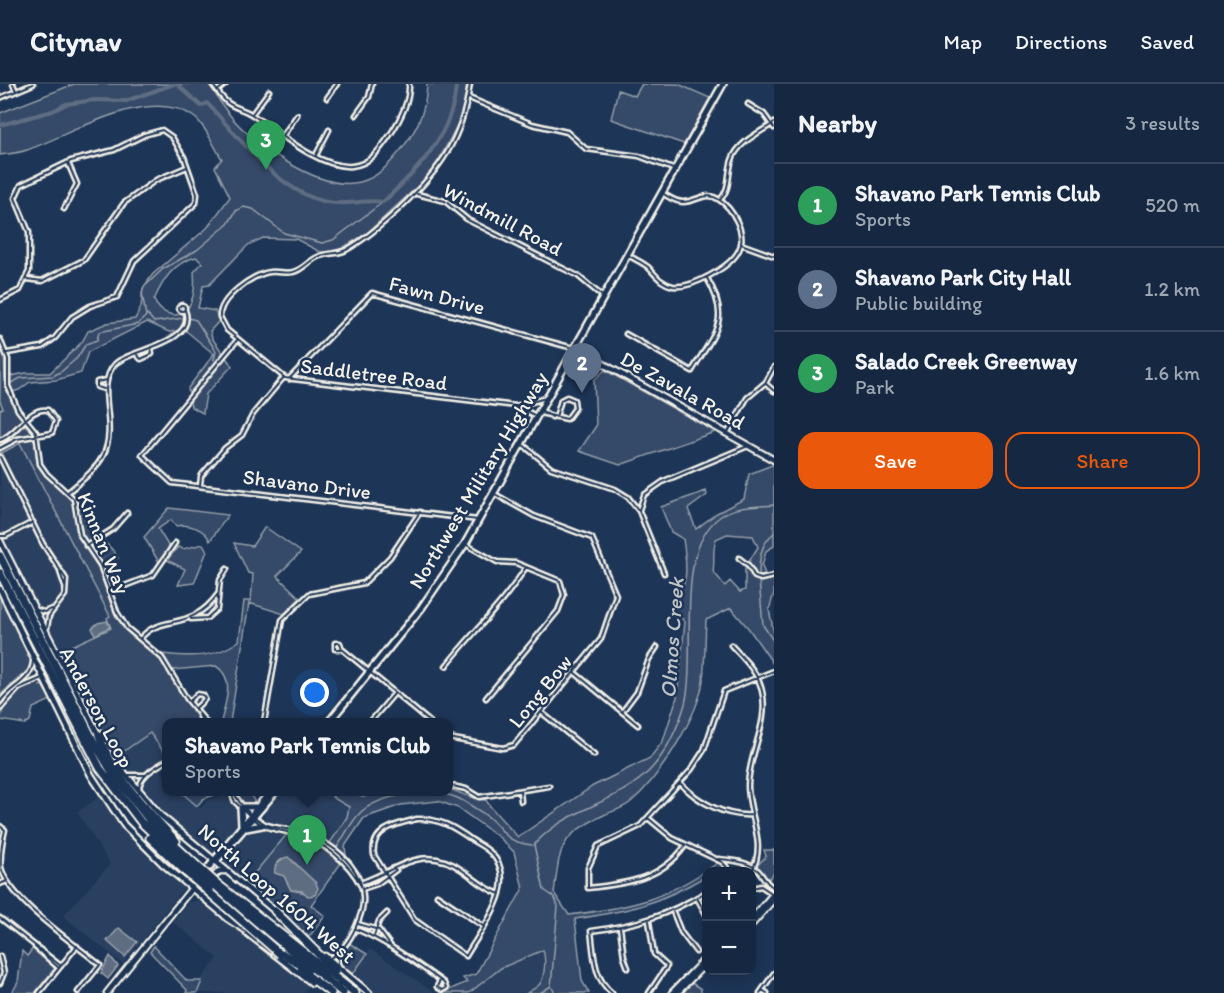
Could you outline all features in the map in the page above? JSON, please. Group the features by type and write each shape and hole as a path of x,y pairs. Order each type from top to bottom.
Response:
{"highway":[{"name":"Anderson Loop","path":"0,556 101,754 142,813 183,853 191,868"},
{"name":"Anderson Loop","path":"0,573 90,751 131,811 191,868 355,993"},
{"path":"99,735 103,747 123,779 179,844 183,853"},
{"path":"191,868 280,954 331,993"},
{"name":"Anderson Loop","path":"214,884 343,993"},
{"path":"275,910 346,985"},
{"path":"227,917 310,972 325,979"}],"main road":[{"name":"Northwest Military Highway","path":"332,718 422,607 465,544 723,84"},
{"name":"De Zavala Road","path":"575,348 774,460"},
{"name":"North Loop 1604 West","path":"1,543 99,735 122,771 141,795 369,993"},
{"name":"North Loop 1604 West","path":"0,589 91,775 112,808 142,844 184,882 326,993"},
{"path":"107,993 270,796"},
{"path":"243,827 242,807 250,809 261,807"},
{"path":"243,827 263,824 261,807"},
{"path":"205,852 221,854"},
{"path":"221,854 223,864 231,874"},
{"path":"205,899 202,889 216,873 221,870 231,874"},
{"path":"184,882 186,896"},
{"path":"756,914 774,894"},
{"path":"754,921 774,894"},
{"path":"186,896 200,895"},
{"path":"672,993 702,962"},
{"path":"677,993 689,976 702,966"}],"street":[{"path":"13,84 16,92"},
{"path":"0,98 33,84"},
{"path":"212,84 233,106 252,114 282,136 331,163 346,166 359,164 372,158 400,118 408,97 409,84"},
{"path":"217,91 226,84"},
{"path":"327,98 337,84"},
{"path":"357,115 369,97 372,84"},
{"path":"416,194 443,162 462,120 470,84"},
{"path":"252,114 269,91"},
{"path":"468,98 532,124 565,131 586,149 639,156 675,170"},
{"path":"748,104 764,114 774,128"},
{"path":"282,136 297,116"},
{"path":"720,200 729,186 731,163 737,150 773,124"},
{"path":"0,300 20,290 27,279 30,239 16,204 16,191 24,182 68,163 114,150 137,138 162,130 176,142 197,194 194,208 156,238 134,261 117,297 90,306 72,317 55,338 42,347 7,353"},
{"path":"316,155 329,130"},
{"path":"64,209 77,184 68,163"},
{"path":"27,279 42,281 84,260 124,204 156,180 187,167"},
{"path":"627,255 671,285 687,285 707,277 730,261 741,244 741,233 736,221 720,200 707,195 679,201 662,193"},
{"name":"Windmill Road","path":"416,194 445,201 470,222 578,276 604,297"},
{"name":"Saddletree Road","path":"416,194 387,220 347,250 319,256 293,273 268,272 240,286 222,306 219,314 224,326 289,379 516,406 556,417"},
{"path":"741,244 774,256"},
{"path":"626,334 692,371 720,319 719,299 707,277"},
{"name":"Fawn Drive","path":"289,379 372,293 575,348"},
{"path":"68,492 93,470 106,447 110,417 105,389 107,380 117,362 137,355 181,330 186,320 184,310"},
{"name":"Kinnan Way","path":"0,339 7,353 8,386 16,407 37,437 38,458 44,470 68,492 76,505 78,528 86,546 100,565 122,620 162,658 201,718"},
{"name":"Shavano Drive","path":"238,339 142,456 172,483 479,520"},
{"path":"137,355 141,359 147,358 152,354 150,348"},
{"path":"726,434 747,398 765,383 774,367"},
{"path":"200,486 201,476 225,448 242,435 253,414 284,376"},
{"path":"105,389 97,387 96,382 107,380"},
{"path":"765,383 774,391"},
{"path":"567,397 573,399 576,406 571,417 564,419 556,417 561,400 567,397"},
{"name":"Saddletree Road","path":"516,406 547,398"},
{"path":"0,440 16,432 20,424 45,409 54,417 55,430 48,435 19,439 0,447"},
{"path":"16,432 19,439"},
{"path":"522,444 551,468 619,491 639,511 664,573"},
{"path":"639,511 644,495 664,481 748,446"},
{"path":"0,457 60,572 66,579 65,594 47,622 47,633"},
{"name":"Long Bow","path":"453,739 503,748 512,747 604,635 608,612 616,595 592,538 534,516 493,493"},
{"path":"265,718 282,620 309,594 364,583 390,557 420,512"},
{"path":"86,546 113,530 127,513"},
{"path":"1,543 6,536 33,522"},
{"path":"0,536 6,536"},
{"path":"109,592 153,575 175,543"},
{"path":"465,544 497,562 526,567 560,581 564,595 558,611 486,698"},
{"path":"739,558 748,565 755,577 761,579 774,576"},
{"path":"446,666 496,604 510,593 526,567"},
{"path":"140,639 155,626 190,619 201,620 213,614 219,603 220,580 227,569"},
{"path":"190,619 204,611 218,594"},
{"path":"33,606 44,612 54,608"},
{"path":"731,645 756,676 763,699 760,731 748,774 748,793 759,849 753,867"},
{"path":"622,712 638,692 649,659 657,647"},
{"path":"342,649 423,718"},
{"path":"0,702 8,691 28,677 32,670 33,655"},
{"path":"685,846 670,864 651,876 588,888 588,868 594,850 603,842 632,831 648,818 695,766 704,750 724,691 756,676 774,671"},
{"path":"574,672 638,725"},
{"path":"0,709 19,688 37,679 45,679"},
{"path":"189,702 197,694 203,695 205,699 195,709"},
{"path":"374,718 394,694"},
{"path":"542,712 594,755"},
{"path":"141,795 139,785 145,776 162,764"},
{"path":"122,771 134,777 145,776"},
{"path":"680,783 715,808 738,815 752,815"},
{"path":"453,786 466,789 479,797 549,786"},
{"path":"520,791 521,801"},
{"path":"235,796 242,807 263,824 307,836 334,854 361,883 363,906 356,929 338,954 326,958"},
{"path":"648,818 663,832 685,846 716,858 738,861 747,867"},
{"path":"417,819 436,820 456,828 492,854 501,869 500,894 466,956 419,924 386,876 374,850 381,833 417,819"},
{"path":"0,826 5,830 0,854 7,881 24,901 100,965 78,992"},
{"path":"362,889 379,883 386,876 418,858 434,857 460,869 484,888 500,894"},
{"path":"716,858 726,867"},
{"path":"756,871 761,873 764,882 770,886 774,894"},
{"path":"361,883 386,876"},
{"path":"376,877 379,883"},
{"path":"0,884 7,881"},
{"path":"756,887 764,882"},
{"path":"761,886 774,894"},
{"path":"767,890 770,886"},
{"path":"437,895 483,926"},
{"path":"612,993 602,983 596,969 591,931 649,921 673,912 702,895"},
{"path":"697,898 702,907"},
{"path":"673,912 681,932 696,951"},
{"path":"374,936 381,917 387,913"},
{"path":"0,918 34,944 41,955 60,967"},
{"path":"649,921 654,954 667,966 649,993"},
{"path":"358,924 384,934 391,947"},
{"path":"620,927 628,968"},
{"path":"364,932 366,928"},
{"path":"356,929 374,936 440,980"},
{"path":"39,993 77,946"},
{"path":"338,954 339,969"},
{"path":"0,956 4,973 0,983"},
{"path":"768,993 761,991 774,972"},
{"path":"42,989 46,992"}],"shaded area":[{"path":"74,84 209,84 223,107 239,125 268,150 304,171 322,178 339,183 354,183 366,180 382,170 408,140 422,114 427,84 468,84 461,118 432,173 366,234 337,251 320,252 296,239 263,238 248,245 209,285 203,286 198,308 215,311 219,321 210,331 212,338 232,366 206,394 203,413 191,407 188,388 214,354 185,330 169,332 147,322 88,352 81,373 56,380 30,382 19,390 9,393 13,406 22,418 21,422 34,433 37,462 41,469 66,493 75,507 90,512 96,521 87,525 118,558 99,567 116,617 133,637 158,656 197,718 162,718 162,750 150,733 117,756 84,697 83,688 63,650 111,628 107,618 110,616 20,443 0,454 0,410 3,408 0,401 0,354 4,352 5,377 26,373 50,373 82,342 88,331 107,323 135,319 141,307 143,288 153,274 207,228 230,197 215,167 222,159 206,131 194,117 176,108 156,106 110,116 27,150 0,155 0,113","holes":["196,257 202,263 194,272 193,294 185,311 175,315 160,309 154,300 170,273 181,263"]},
{"path":"642,84 678,84 710,98 684,144 611,119 618,90 635,96"},
{"path":"605,370 715,432 620,465 579,451 596,426 594,380"},
{"path":"0,391 117,625 60,651 0,530"},
{"path":"774,466 774,546 766,551 762,566 767,580 774,577 774,593 769,610 774,633 774,665 731,608 706,620 703,680 700,694 686,728 665,762 643,791 632,801 589,822 570,837 564,845 558,864 554,893 569,915 631,905 665,893 702,873 702,878 643,905 575,919 582,981 589,993 527,993 539,985 543,978 545,963 543,950 501,968 469,993 442,993 467,982 463,978 476,974 523,888 514,852 500,838 458,808 438,801 401,805 364,818 345,846 346,855 330,843 347,817 349,807 332,797 453,796 453,791 486,800 518,837 593,786 650,758 663,741 677,697 685,622 670,607 681,592 686,576 683,539 671,532 661,507 706,491 707,495 688,509 696,529 717,513 744,499 749,474","holes":["727,534 753,536 758,547 745,568 745,590 740,592 730,581 725,586 713,571 716,539"]},
{"path":"169,508 228,515 210,541 200,530 186,525 176,526 171,520 158,529 169,547 160,564 144,537"},
{"path":"265,527 301,552 277,576 300,598 284,614 249,603 231,718 222,718 228,691 226,677 222,671 216,666 172,670 161,654 192,656 211,654 239,641 244,601 251,601 253,574 248,573 234,543 252,546"},
{"path":"203,544 207,551 194,583 178,585 185,569 167,560 178,547 183,549"},
{"path":"0,598 31,659 30,668 0,695"},
{"path":"107,621 110,627 95,635 92,628 98,623"},
{"path":"39,680 51,700 33,708 30,721 25,724 0,720 9,700"},
{"path":"150,733 162,750 162,759 139,776 127,773 115,757"},
{"path":"160,768 162,796 185,796 200,809 208,800 220,796 231,796 238,807 265,830 287,834 247,882 197,843 145,795 142,784"},
{"path":"186,796 212,796 203,799 197,806"},
{"path":"238,796 251,796 256,804 253,807 247,806"},
{"path":"276,796 333,796 349,807 347,817 330,843 302,830 271,824 265,820 264,813"},
{"path":"99,797 145,854 184,888 123,964 63,916 110,864 77,812"},
{"path":"287,834 313,842 341,863 311,905 325,916 309,937 247,882","holes":["292,860 299,867 306,893 291,890 284,876 275,873"]},
{"path":"764,850 774,850 774,873 768,880 756,867 766,856"},
{"path":"288,857 316,883 318,888 315,895 308,896 302,891 291,890 284,876 275,873 278,862"},
{"path":"719,862 723,867 711,867"},
{"path":"201,900 309,986 304,993 196,993 194,988 218,958 173,922 189,902"},
{"path":"119,928 137,942 125,957 107,941"},
{"path":"349,943 367,954 352,975 338,961"},
{"path":"154,946 187,981 202,981 197,993 186,993 187,990 150,952"},
{"path":"34,947 55,968 35,993 12,993 18,982 22,951 27,956"},
{"path":"370,949 435,993 373,993 352,975"},
{"path":"543,950 543,978 538,987 527,993 470,993 501,968"},
{"path":"110,956 118,966 108,979 101,973"},
{"path":"690,982 701,989 701,993 680,993"}],"waterway":[{"path":"0,125 53,111 66,104 95,100 126,101 174,84"},
{"path":"177,84 201,106 207,103 261,162 293,188 309,197 341,203 383,202 421,164 449,119 456,84"},
{"path":"11,383 21,378 53,376 77,358 86,344 97,340 99,332 138,324 146,316 142,293 144,287 163,269 197,250 228,224 236,211 243,207 253,209 284,233 322,243 333,240 383,202"},
{"path":"147,314 154,322 184,318"},
{"path":"188,318 196,320 216,351 214,360"},
{"name":"Olmos Creek","path":"540,993 551,986 558,906 554,897 544,890 534,845 561,822 638,781 662,755 676,730 685,704 692,577 697,552 706,532 727,512 740,508 774,505"},
{"path":"759,577 763,547 774,533"},
{"path":"759,580 763,625 774,642"},
{"path":"40,686 44,684"},
{"path":"336,849 362,811 381,800 397,796"},
{"path":"452,796 491,819 508,837 532,845"},
{"path":"551,986 555,993"}],"place":[{"name":"Salado Creek Greenway","path":"266,170"},
{"name":"Shavano Park City Hall","path":"582,393"},
{"name":"Shavano Park Tennis Club","path":"307,865"}]}
